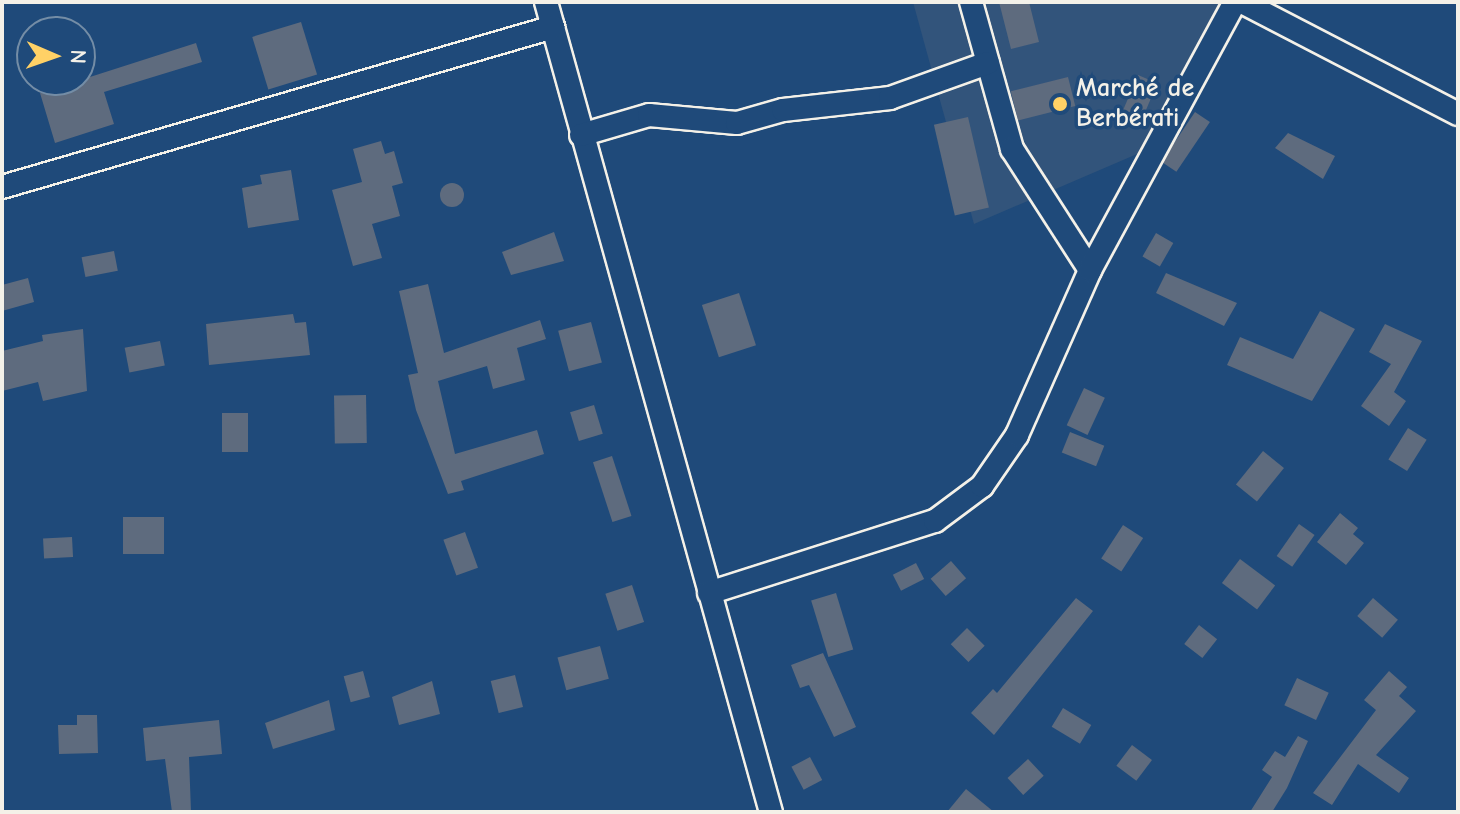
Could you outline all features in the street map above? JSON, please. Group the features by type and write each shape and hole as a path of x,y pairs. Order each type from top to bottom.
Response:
{"street":[{"path":"546,2 771,812"},
{"path":"971,2 1012,149 1090,270"},
{"path":"709,593 935,521 982,486 1017,435 1090,270 1235,2"},
{"path":"1242,2 1458,114"},
{"path":"2,187 553,27"},
{"path":"581,135 649,115 737,123 783,110 890,98 988,63"}],"shaded area":[{"name":"Marché de Berbérati","path":"913,2 1224,2 1158,145 974,224"}],"building":[{"path":"999,2 1029,2 1039,42 1011,49"},
{"path":"301,22 317,75 268,90 252,37"},
{"path":"196,43 202,62 104,92 114,124 55,143 41,96 96,96 96,75"},
{"path":"1138,75 1157,83 1142,118 1123,110"},
{"path":"1068,77 1075,106 1018,120 1011,91"},
{"path":"1195,112 1210,122 1176,172 1161,162"},
{"path":"968,117 989,208 955,215 934,125"},
{"path":"1288,133 1335,156 1323,179 1275,148"},
{"path":"381,141 385,154 394,151 403,183 392,186 400,216 372,224 382,258 353,266 332,190 362,182 353,149"},
{"path":"291,170 299,220 248,228 242,188 262,184 260,175"},
{"path":"452,183 460,187 464,195 460,203 452,207 444,203 440,195 444,187"},
{"path":"554,232 564,261 511,275 502,252"},
{"path":"1156,233 1173,243 1160,266 1142,256"},
{"path":"114,251 118,271 85,277 82,257"},
{"path":"1166,273 1237,303 1224,326 1156,293"},
{"path":"28,278 34,302 2,311 2,285"},
{"path":"428,284 444,353 540,320 546,339 517,348 525,380 493,389 487,366 438,381 455,454 537,430 544,454 461,481 464,490 448,494 416,410 408,375 418,373 399,291"},
{"path":"739,293 756,345 719,357 702,305"},
{"path":"1320,311 1355,329 1312,401 1227,365 1240,337 1293,359"},
{"path":"293,314 295,323 306,322 310,355 209,365 206,324"},
{"path":"591,322 602,363 569,371 558,331"},
{"path":"1385,324 1422,341 1394,392 1406,401 1389,426 1361,406 1391,364 1369,352"},
{"path":"83,329 87,391 43,401 38,382 2,391 2,351 43,341 42,335"},
{"path":"160,341 165,366 129,372 125,348"},
{"path":"1084,388 1105,398 1088,435 1067,425"},
{"path":"366,395 367,443 335,444 334,396"},
{"path":"594,405 603,434 579,441 570,412"},
{"path":"222,413 248,413 248,452 222,452"},
{"path":"1408,428 1427,440 1407,471 1388,459"},
{"path":"1070,432 1104,446 1096,466 1062,452"},
{"path":"1263,451 1284,468 1257,501 1236,484"},
{"path":"612,456 631,516 612,522 593,462"},
{"path":"1340,513 1358,528 1353,534 1364,543 1346,565 1317,542"},
{"path":"123,517 164,517 164,554 123,554"},
{"path":"1299,524 1315,535 1292,567 1277,556"},
{"path":"1123,525 1143,538 1121,572 1101,559"},
{"path":"465,532 478,568 456,576 443,540"},
{"path":"72,537 73,557 44,558 43,539"},
{"path":"1240,559 1275,585 1257,609 1222,583"},
{"path":"951,561 966,578 946,596 931,579"},
{"path":"916,563 924,579 901,591 893,575"},
{"path":"632,585 644,622 617,631 605,594"},
{"path":"836,593 853,649 828,657 811,601"},
{"path":"1076,598 1093,611 994,735 971,713 993,689 997,693"},
{"path":"1373,598 1398,620 1382,638 1357,616"},
{"path":"1199,625 1217,639 1202,658 1184,644"},
{"path":"967,628 985,646 968,662 951,644"},
{"path":"600,646 609,679 566,690 557,657"},
{"path":"823,653 856,727 834,737 809,685 800,688 791,665"},
{"path":"363,671 370,697 351,702 344,676"},
{"path":"1389,671 1407,687 1399,696 1416,711 1376,755 1409,778 1399,793 1358,764 1332,805 1313,793 1376,710 1364,700"},
{"path":"515,675 523,707 499,713 491,681"},
{"path":"1297,678 1329,693 1316,720 1284,705"},
{"path":"432,681 440,714 399,725 392,697"},
{"path":"329,700 335,730 273,749 265,723"},
{"path":"1063,708 1091,725 1080,744 1052,727"},
{"path":"77,715 97,715 98,753 59,754 58,725 77,725"},
{"path":"219,720 222,754 189,757 191,812 172,812 165,759 146,761 143,728"},
{"path":"1298,736 1308,741 1287,788 1272,812 1250,812 1272,777 1262,770 1275,751 1285,757"},
{"path":"1132,745 1152,760 1136,781 1116,766"},
{"path":"810,757 822,780 804,790 791,767"},
{"path":"1028,759 1044,776 1023,795 1008,778"},
{"path":"966,789 994,812 947,812"}],"place":[{"name":"Marché de Berbérati","path":"1060,104"}]}
